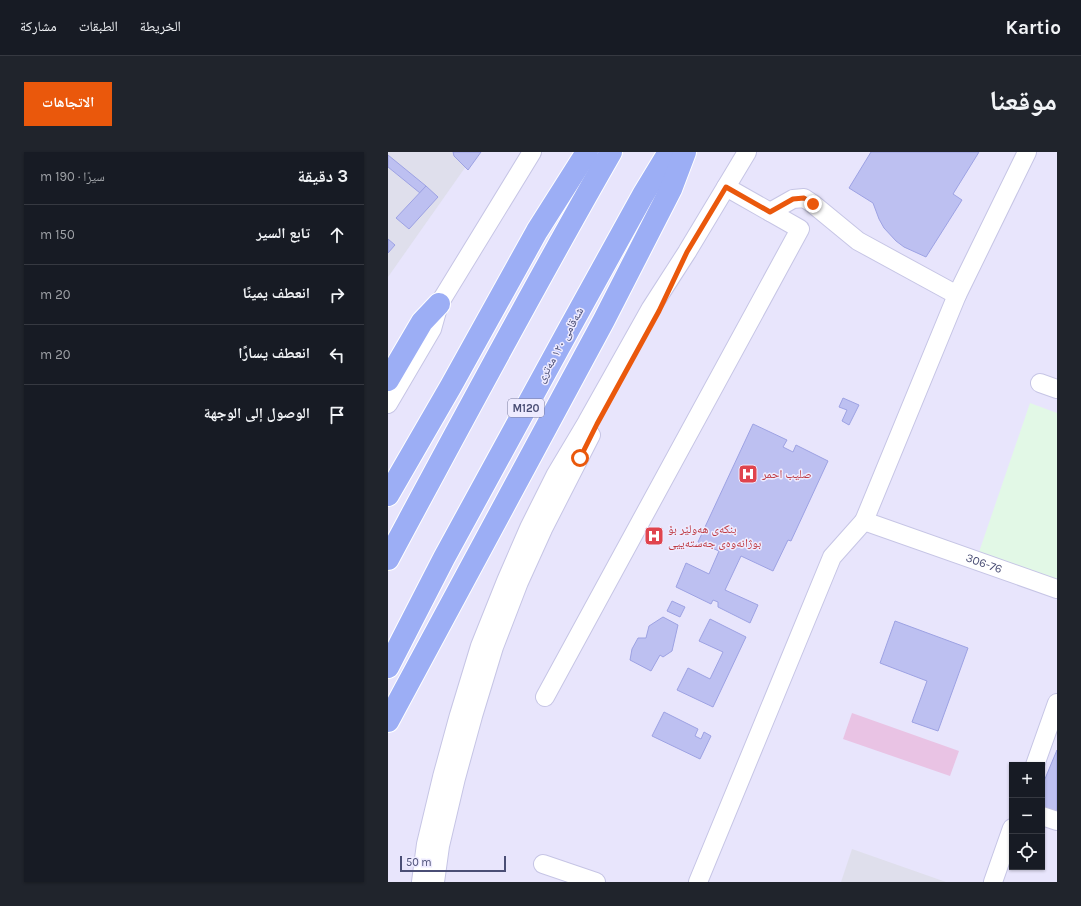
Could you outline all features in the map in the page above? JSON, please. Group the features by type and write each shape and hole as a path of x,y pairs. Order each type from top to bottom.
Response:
{"highway":[{"path":"388,495 451,386 537,231 587,152"},
{"path":"388,559 482,383 611,152"},
{"name":"شەقامی ١٢٠ مەتری","path":"388,667 455,537 569,329 669,152"},
{"path":"388,721 604,320 671,189 685,152"},
{"path":"388,380 422,322 439,304"}],"street":[{"path":"388,404 432,329 439,304 532,152"},
{"path":"420,882 426,844 459,715 480,646 529,528 556,474 651,308 687,252 747,152"},
{"path":"698,882 832,557 864,521 957,295 1027,152"},
{"path":"545,697 800,229 726,187"},
{"path":"770,212 793,199 804,198 858,241 957,295"},
{"path":"434,882 440,846 473,716 494,647 520,582 558,498 659,311 687,252"},
{"path":"1040,383 1057,389"},
{"name":"306-76","path":"864,521 1057,589"},
{"path":"1036,762 1057,704"},
{"path":"1045,817 1057,822"},
{"path":"993,882 1010,834"},
{"path":"543,864 596,882"}],"shaded area":[{"path":"388,152 476,152 388,277"},
{"path":"1030,403 1057,413 1057,582 978,555"},
{"path":"852,713 959,751 950,776 843,739"},
{"path":"852,849 946,882 841,882"}],"building":[{"path":"453,152 481,152 468,170 454,156"},
{"path":"871,152 979,152 953,194 962,200 926,257 904,247 896,241 884,228 873,203 849,188"},
{"path":"388,155 426,186 420,193 388,167"},
{"path":"426,186 438,197 409,229 396,218"},
{"path":"388,239 395,245 388,253"},
{"path":"843,398 859,405 849,425 842,421 847,410 839,407"},
{"path":"753,424 787,440 783,447 793,452 796,445 828,461 791,541 788,540 773,571 741,556 725,590 758,605 750,623 718,607 718,602 713,600 711,604 676,587 686,563 709,574 719,551 698,542"},
{"path":"672,601 685,607 680,617 667,611"},
{"path":"663,617 678,625 672,651 663,657 660,655 651,671 630,660 632,649 638,638 646,638 649,626"},
{"path":"710,619 746,637 713,707 677,690 688,668 710,679 723,652 699,641"},
{"path":"895,621 968,648 938,731 912,722 927,681 880,663"},
{"path":"664,712 698,729 695,736 701,739 704,732 711,736 700,759 652,736"},
{"path":"1057,750 1057,813 1045,809 1045,779"}],"place":[{"name":"صلیب احمر","path":"748,474"},
{"name":"بنکەی هەولێر بۆ بوژانەوەی جەستەییی","path":"654,536"}],"route":[{"path":"580,458 659,311 687,252 726,187 770,212 793,199 804,198 813,204"}]}
